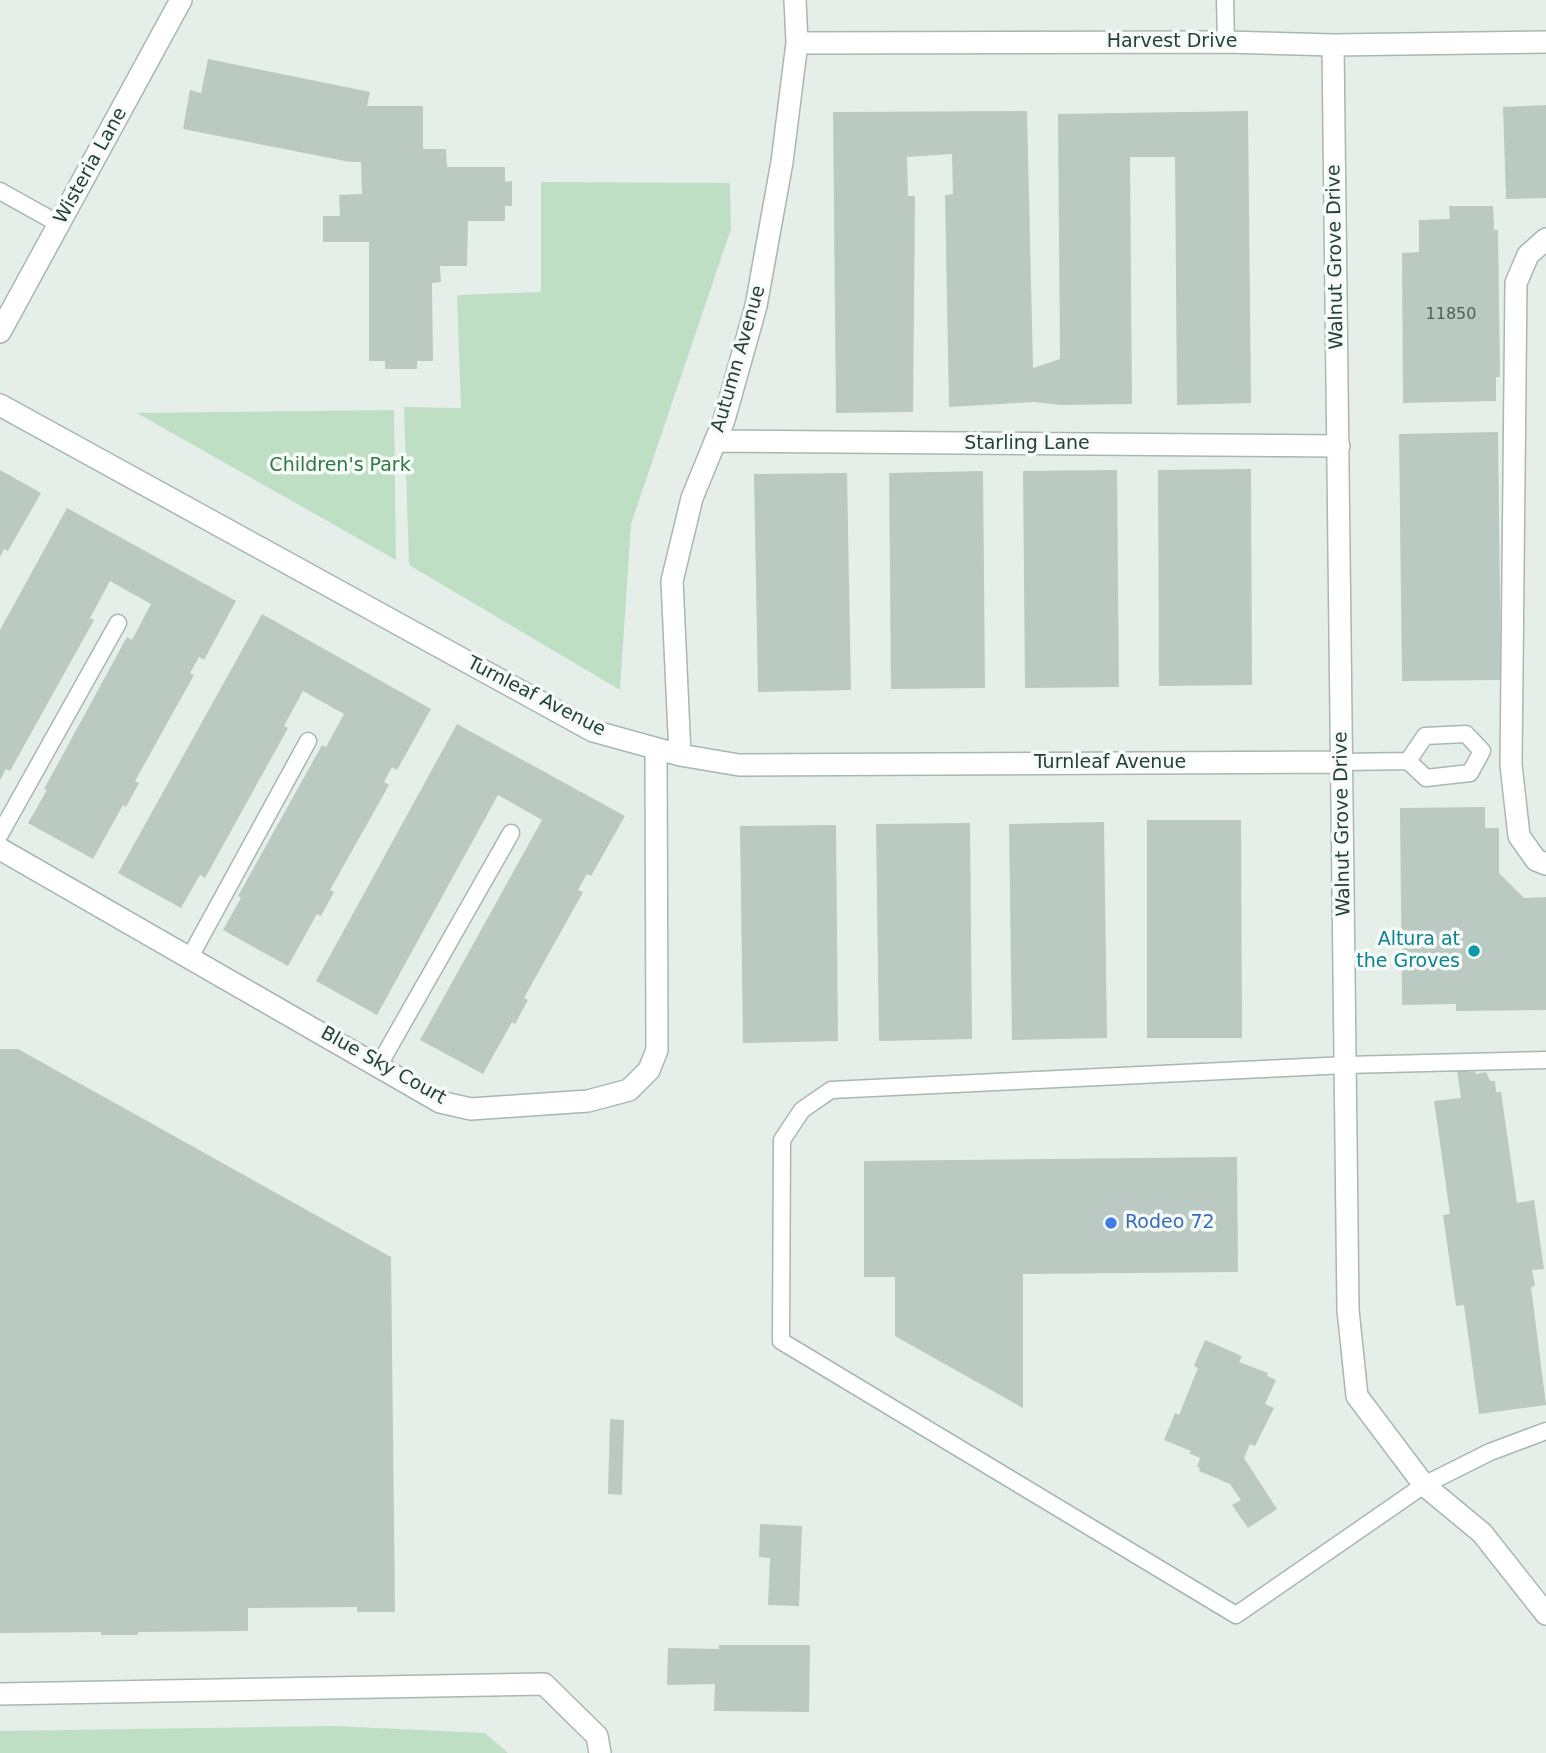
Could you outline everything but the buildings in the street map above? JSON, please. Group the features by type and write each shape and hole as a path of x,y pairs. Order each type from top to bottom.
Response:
{"street":[{"name":"Wisteria Lane","path":"0,332 181,0"},
{"name":"Autumn Avenue","path":"680,755 672,582 692,498 724,420 756,306 782,162 797,43 794,0"},
{"name":"Harvest Drive","path":"797,43 1226,42 1333,45 1546,42"},
{"name":"Walnut Grove Drive","path":"1333,45 1348,1310 1357,1396 1424,1485 1482,1533 1546,1614"},
{"path":"1546,239 1528,255 1516,283 1511,748 1519,836 1536,860 1546,864"},
{"name":"Turnleaf Avenue","path":"0,405 593,731 656,749 739,765 1343,762"},
{"name":"Starling Lane","path":"715,442 1339,446"},
{"name":"Blue Sky Court","path":"0,849 440,1102 471,1109 588,1101 629,1090 649,1070 657,1050 656,749"},
{"path":"0,1694 544,1684 597,1736 600,1753"}],"lane":[{"path":"1225,0 1226,42"},
{"path":"0,191 59,224"},
{"path":"0,834 118,623"},
{"path":"1408,761 1425,736 1466,734 1482,751"},
{"path":"190,957 308,741"},
{"path":"1482,751 1511,748"},
{"path":"1343,762 1408,761 1426,778 1470,773 1482,751"},
{"path":"379,1065 511,833"},
{"path":"1546,1060 1346,1065 831,1090 802,1110 782,1140 781,1341 1236,1615 1424,1485 1490,1452 1546,1431"}],"green space":[{"path":"541,182 730,183 731,229 631,524 620,690 409,565 404,407 461,408 457,295 541,292"},
{"name":"Children's Park","path":"394,410 396,560 137,413"},
{"path":"335,1726 485,1733 508,1753 0,1753 0,1731"}],"place":[{"name":"Altura at the Groves","path":"1474,951"},
{"name":"Rodeo 72","path":"1111,1223"}]}
